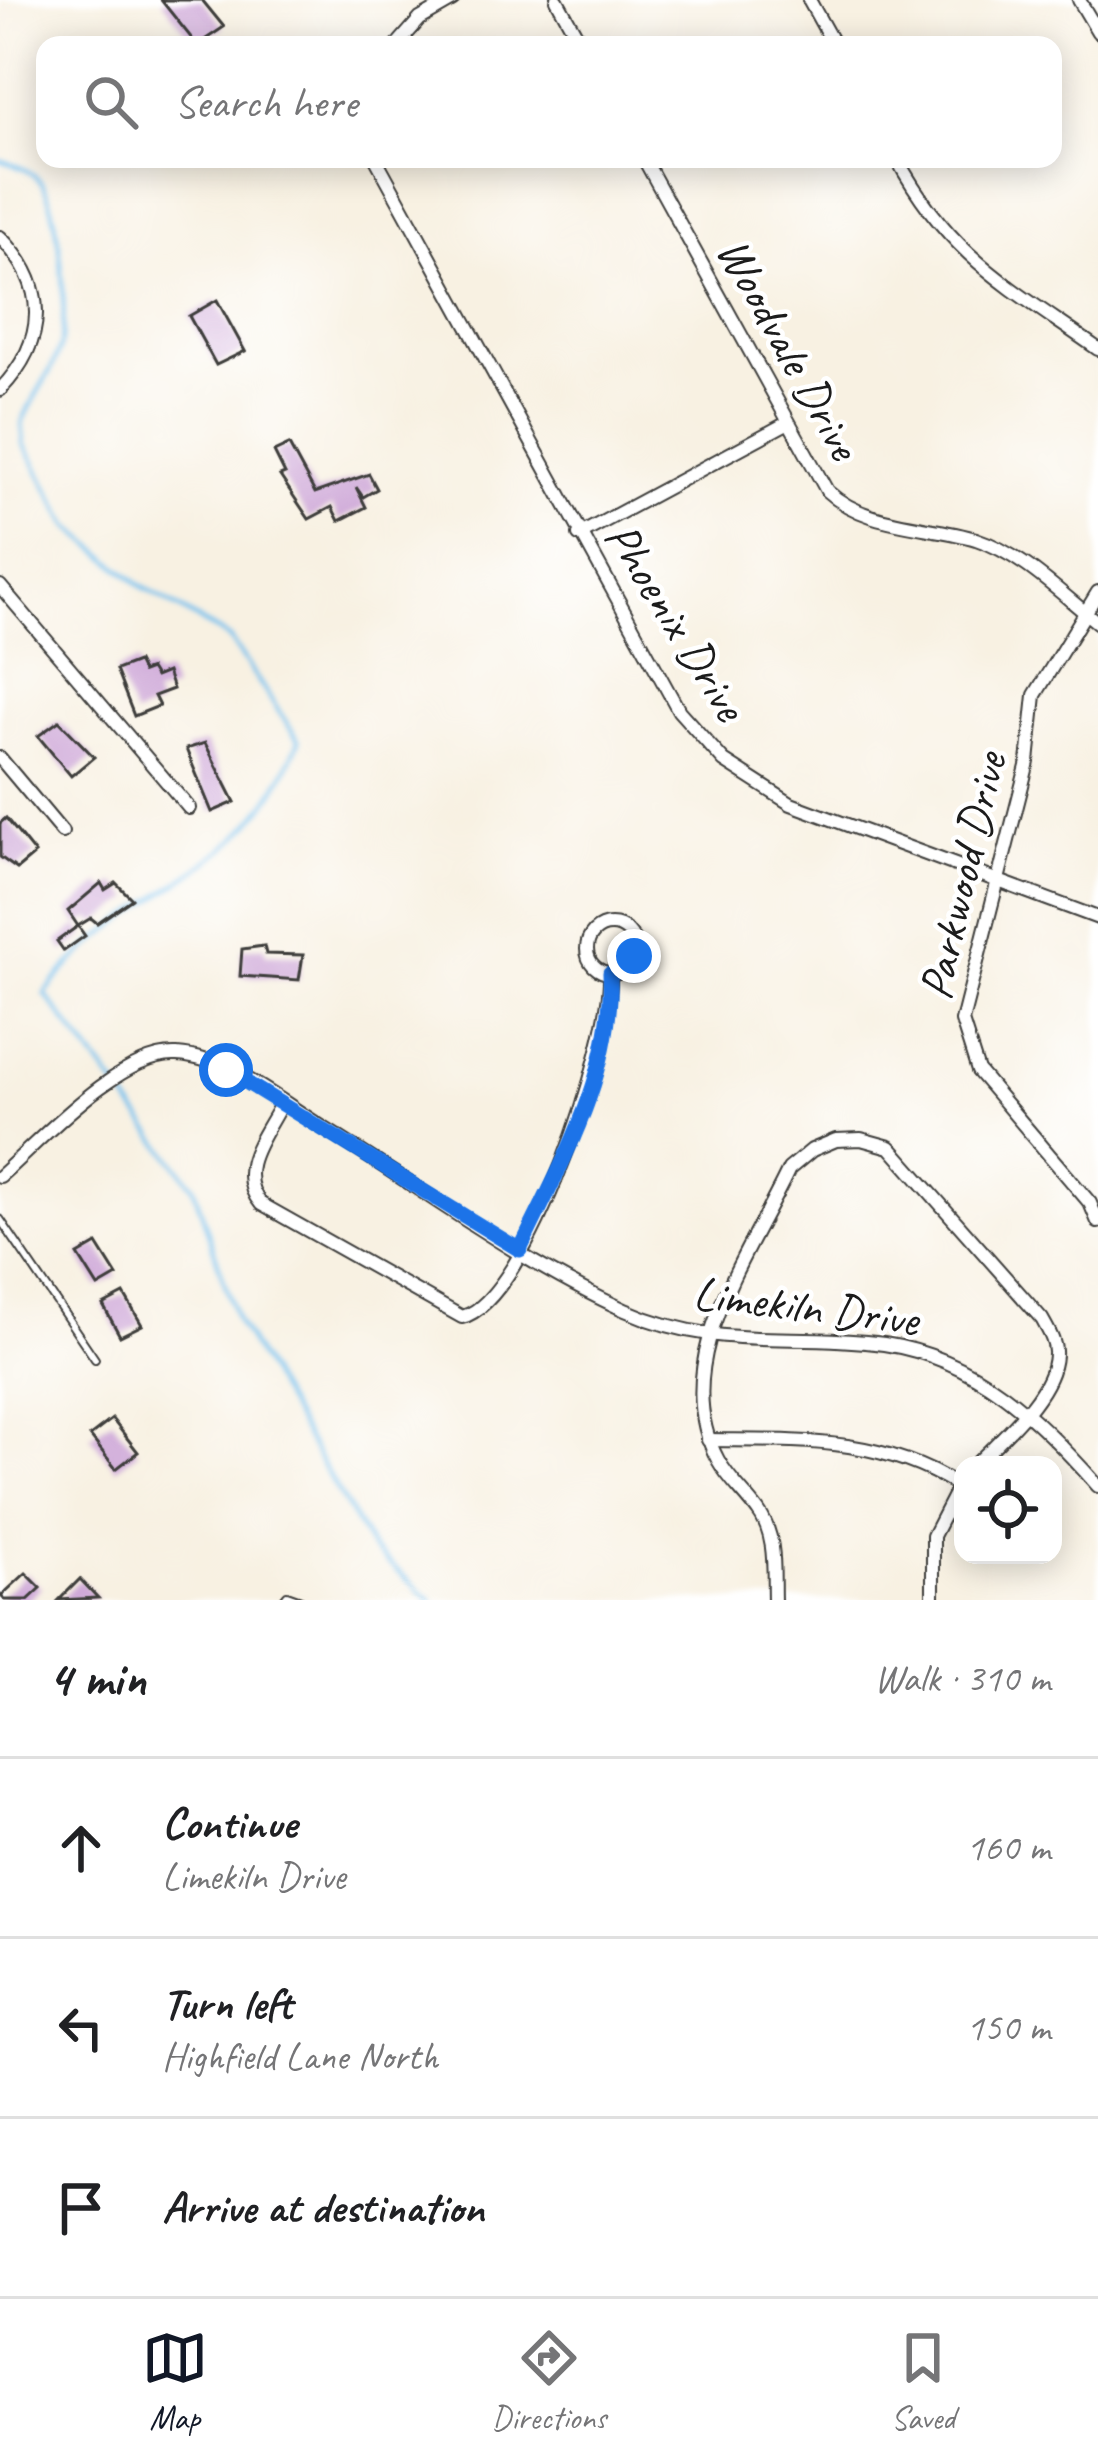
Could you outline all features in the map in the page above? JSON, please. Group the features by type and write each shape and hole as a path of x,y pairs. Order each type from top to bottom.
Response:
{"street":[{"path":"405,36 420,19 453,0"},
{"path":"557,0 577,36"},
{"path":"809,0 829,36"},
{"path":"1079,0 1098,32"},
{"name":"Phoenix Drive","path":"381,168 679,711 724,761 806,811 1098,918"},
{"name":"Woodvale Drive","path":"649,168 820,483 842,504 865,515 994,547 1098,623"},
{"path":"902,168 933,220 956,246 1098,349"},
{"path":"0,237 26,268 39,316 28,353 0,390"},
{"path":"579,535 787,423"},
{"path":"0,586 190,808"},
{"name":"Parkwood Drive","path":"1095,1241 1098,1224 1090,1203 978,1071 967,1048 964,1001 1028,762 1035,695 1098,592"},
{"path":"0,758 62,832"},
{"path":"282,1102 247,1170 249,1189 261,1204 462,1317 490,1303 575,1135 596,1077 610,973"},
{"name":"Limekiln Drive","path":"0,1176 114,1077 170,1054 213,1064 627,1311 710,1336 910,1348 971,1372 1025,1409 1098,1486"},
{"path":"774,1600 768,1528 729,1478 708,1439 698,1401 710,1336 789,1169 812,1150 836,1140 872,1141 897,1153 1042,1318 1055,1353 1047,1380 983,1456"},
{"path":"708,1439 862,1445 954,1479"},
{"path":"933,1600 933,1536 954,1494"}],"lane":[{"path":"0,1219 95,1359"},
{"path":"283,1600 287,1595 301,1600"}],"building":[{"path":"161,0 202,0 224,27 210,36 190,36"},
{"path":"217,300 245,351 216,365 189,316"},
{"path":"289,445 315,493 369,474 377,489 363,497 356,487 366,507 339,521 332,507 309,519 280,476 285,474 274,452"},
{"path":"137,662 142,672 150,669 155,677 167,672 173,689 154,696 159,706 134,716 116,670"},
{"path":"59,721 94,757 71,776 38,736"},
{"path":"205,743 235,802 212,812 186,749"},
{"path":"6,818 35,854 17,869 0,857 0,823"},
{"path":"101,883 105,890 116,883 132,899 97,923 91,918 78,926 68,911"},
{"path":"78,926 85,936 64,951 57,941"},
{"path":"264,946 266,954 303,955 299,980 240,976 242,949"},
{"path":"97,1244 117,1276 98,1287 78,1255"},
{"path":"124,1294 142,1325 120,1336 103,1305"},
{"path":"112,1419 138,1452 116,1469 90,1436"},
{"path":"26,1573 41,1588 28,1600 5,1600 1,1596"},
{"path":"80,1579 98,1598 59,1600"}],"waterway":[{"path":"0,160 32,174 48,195 63,281 62,339 22,423 24,444 69,526 140,585 229,638 299,741 274,791 239,835 88,947 45,994 193,1186 237,1321 372,1549 431,1600"}],"route":[{"path":"226,1070 520,1250 575,1135 596,1077 611,995 610,973 625,969 634,956"}]}
